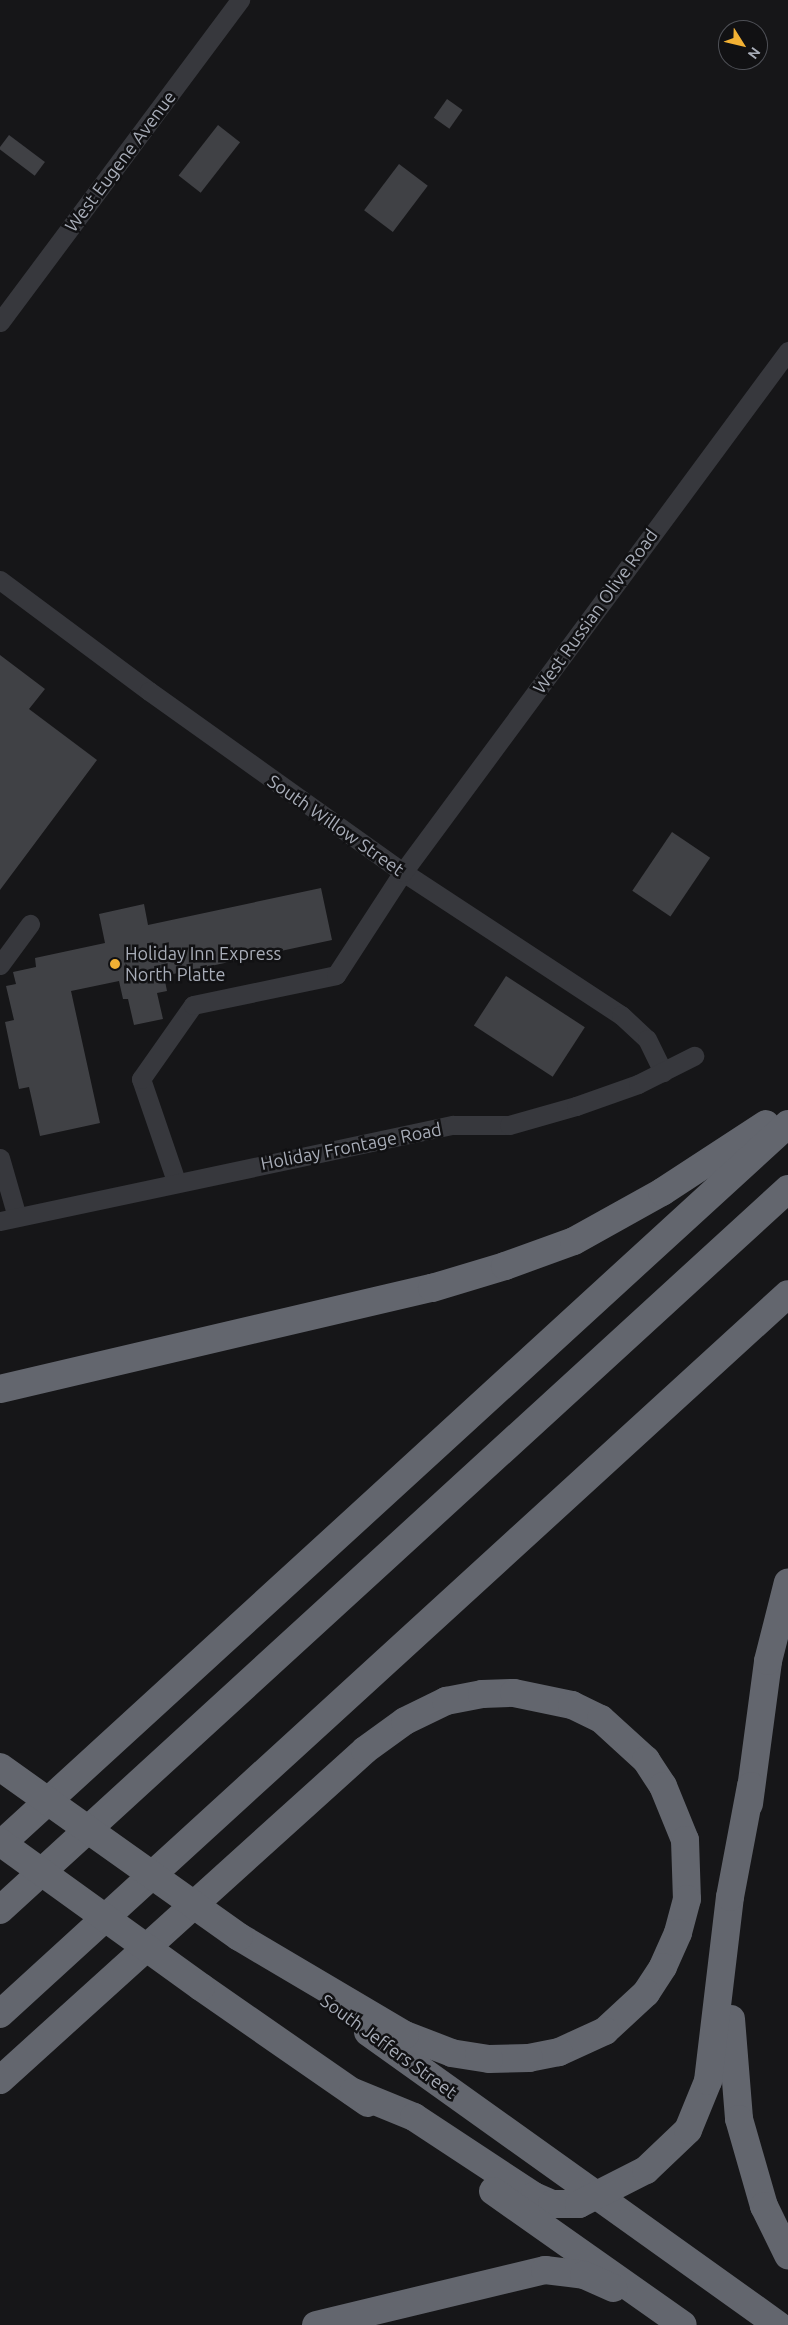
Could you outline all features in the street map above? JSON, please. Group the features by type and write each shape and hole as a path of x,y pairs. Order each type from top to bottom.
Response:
{"highway":[{"path":"0,1389 432,1288 574,1242 662,1192 788,1109"},
{"path":"679,2322 353,2092 200,1987 0,1843 788,1124"},
{"path":"0,1910 788,1189"},
{"path":"0,2014 788,1294"},
{"path":"788,1582 768,1661 751,1786 733,1966 730,2025 738,2119 764,2206 788,2255"},
{"path":"0,2080 365,1750 405,1721 446,1701 482,1694 514,1693 572,1705 601,1719 646,1760 663,1786 685,1840 687,1899 678,1933 663,1966 646,1993 605,2031 559,2052 529,2058 488,2059 452,2053 405,2035 239,1937"},
{"name":"South Jeffers Street","path":"0,1766 778,2325"},
{"path":"353,2092 414,2117 526,2191 552,2204 578,2204 599,2196 663,2156 688,2130 702,2099 713,2050 730,1898 751,1786"},
{"path":"316,2325 545,2270 584,2275 679,2322"}],"street":[{"name":"West Eugene Avenue","path":"0,322 240,0"},
{"name":"West Russian Olive Road","path":"176,1181 141,1078 193,1005 336,975 403,872 788,350"},
{"name":"South Willow Street","path":"0,580 165,702 403,872 621,1014 647,1039 663,1072"},
{"path":"0,965 30,924"},
{"name":"Holiday Frontage Road","path":"8,1219 176,1181 453,1125 509,1125 576,1106 663,1072 694,1056"},
{"path":"0,1158 8,1219"}],"building":[{"path":"447,99 463,110 449,129 434,118"},
{"path":"218,125 240,142 201,193 179,175"},
{"path":"9,135 45,162 35,176 0,150"},
{"path":"399,164 428,186 393,232 364,210"},
{"path":"0,655 45,689 29,709 97,760 0,890"},
{"path":"672,832 710,858 670,917 632,891"},
{"path":"321,888 332,940 164,976 167,991 157,993 163,1019 134,1025 128,999 123,999 119,981 71,991 100,1123 40,1136 29,1087 19,1089 5,1022 14,1020 6,986 16,984 13,972 36,967 35,958 105,943 99,914 144,904 148,925"},
{"path":"506,976 585,1027 553,1077 474,1025"}],"place":[{"name":"Holiday Inn Express North Platte","path":"115,964"}]}
